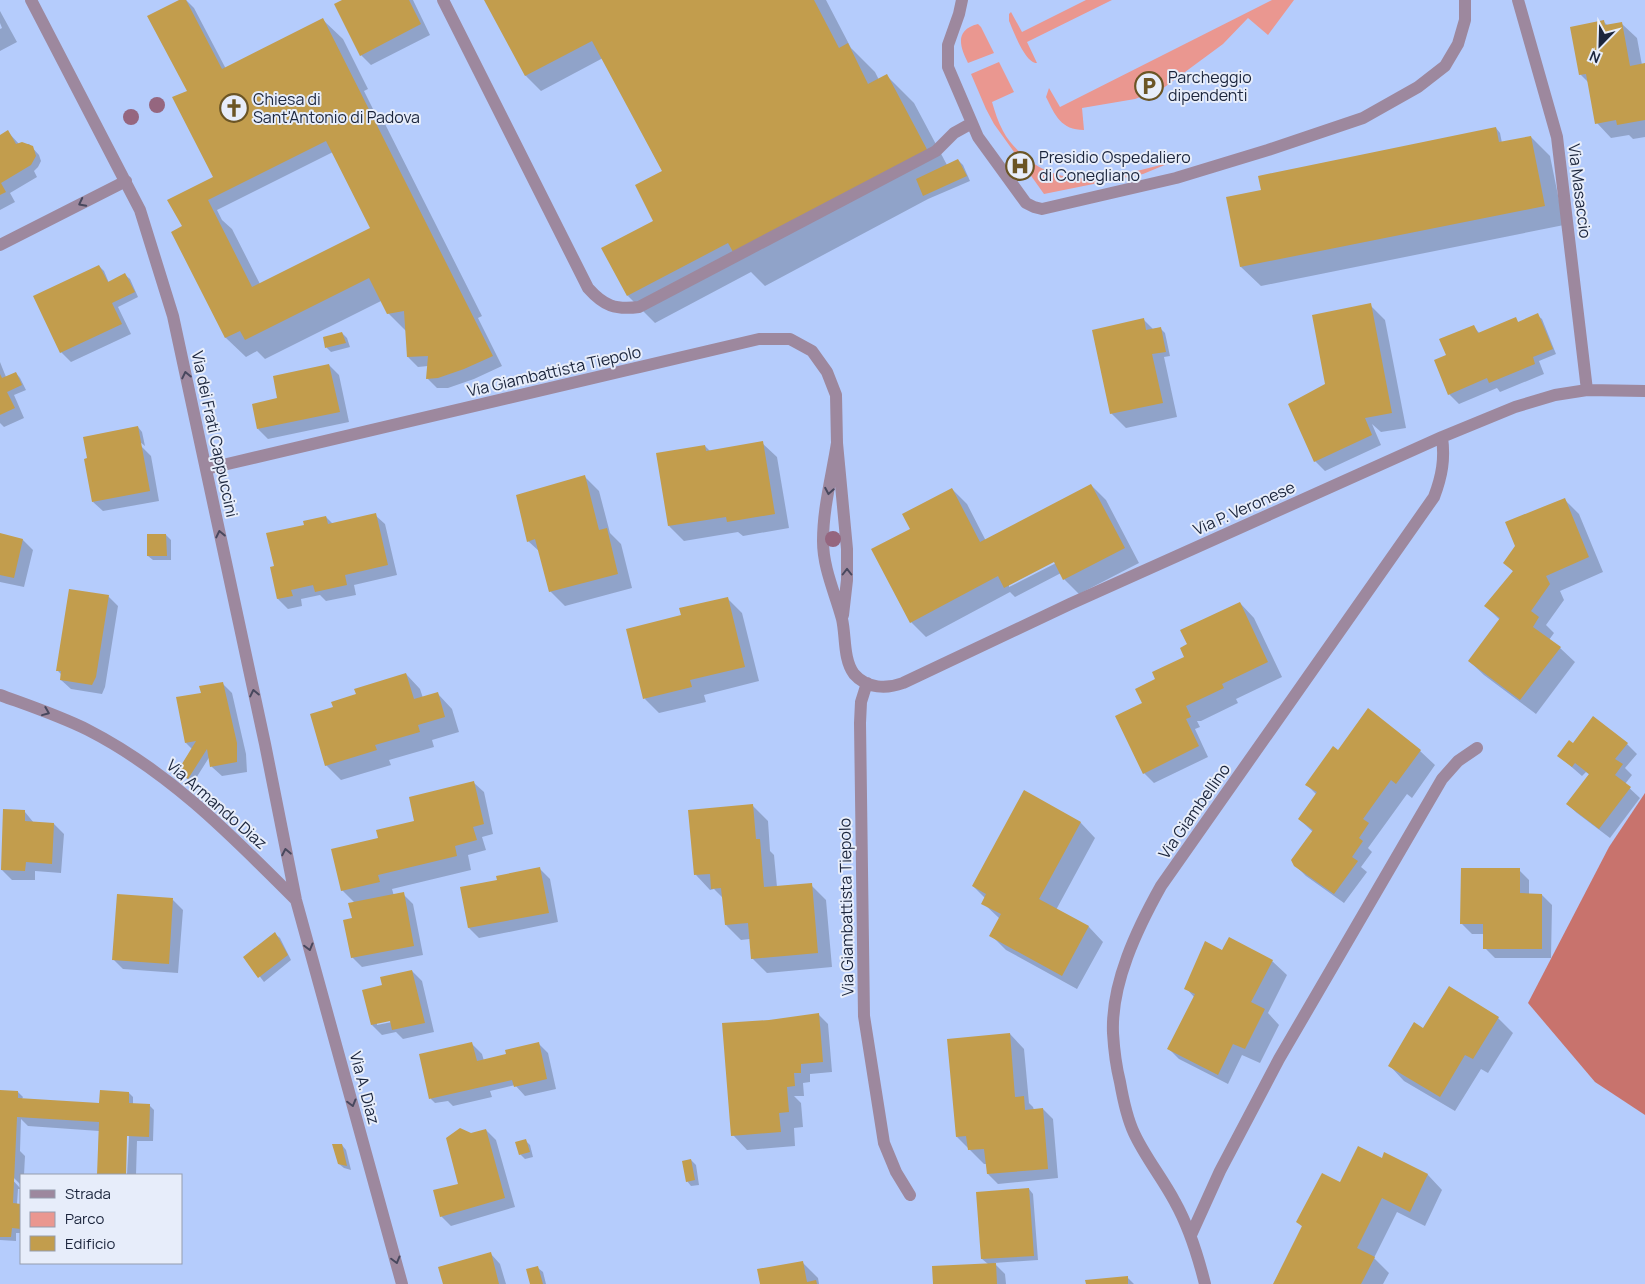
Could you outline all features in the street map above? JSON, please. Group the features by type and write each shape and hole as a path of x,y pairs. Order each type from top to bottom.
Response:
{"street":[{"name":"Via dei Frati Cappuccini","path":"31,0 140,210 173,316 265,744 296,900"},
{"path":"443,0 588,288 608,306 624,309 639,307 936,151 954,133 972,123"},
{"path":"962,0 960,14 948,45 948,67 978,137 1026,203 1042,209 1176,178 1363,118 1418,87 1445,66 1458,44 1465,20 1465,0"},
{"name":"Via Masaccio","path":"1518,0 1557,137 1588,390"},
{"path":"0,245 126,181"},
{"name":"Via Giambattista Tiepolo","path":"206,469 759,339 790,339 812,350 827,372 836,395 847,549 847,580 842,620"},
{"name":"Via P. Veronese","path":"866,683 881,688 893,687 903,683 1079,600 1442,437 1515,407 1555,395 1588,390 1645,391"},
{"name":"Via Giambellino","path":"1205,1284 1191,1234 1176,1203 1134,1133 1122,1098 1113,1031 1117,996 1126,959 1141,921 1161,886 1434,496 1442,471 1444,455 1442,437"},
{"name":"Via Giambattista Tiepolo","path":"838,443 824,520 823,542 825,563 842,620 849,663 855,674 866,683 861,702 860,723 864,1016 884,1142 896,1172 910,1195"},
{"name":"Via Armando Diaz","path":"0,695 47,712 88,730 155,770 226,830 296,900"},
{"path":"1191,1234 1220,1171 1279,1059 1442,779 1458,761 1477,748"},
{"name":"Via A. Diaz","path":"296,900 402,1284"}],"green space":[{"path":"1086,0 1112,0 1027,42 1037,63 1028,58 1020,46 1009,21 1009,14 1011,12 1022,32"},
{"path":"1272,0 1294,0 1268,35 1248,18 1223,44 1162,89 1135,99 1082,108 1084,130 1064,124 1056,115 1046,97 1049,88 1060,107"},
{"path":"978,24 994,53 968,63 961,45 962,35 965,30"},
{"path":"999,62 1014,92 992,102 998,121 1013,145 1025,157 1042,168 1059,175 1077,178 1096,178 1172,162 1143,174 1044,194 994,124 971,74"}],"shaded area":[{"path":"1645,793 1645,1115 1595,1082 1528,1003 1609,847"}],"building":[{"path":"179,0 186,0 222,69 323,18 493,356 438,378 426,379 428,356 407,357 404,311 387,314 369,278 245,340 240,331 225,338 171,232 182,226 167,200 213,177 172,97 187,91 147,16","holes":["326,141 370,228 252,287 208,200"]},
{"path":"342,0 409,0 421,24 360,56 334,4"},
{"path":"484,0 814,0 839,48 848,43 868,84 887,74 931,157 737,259 728,243 627,296 601,248 653,221 635,185 662,171 592,41 525,76"},
{"path":"1604,20 1605,25 1622,22 1630,66 1645,63 1645,120 1617,125 1616,120 1595,124 1586,74 1579,75 1570,27"},
{"path":"1496,127 1499,142 1531,136 1545,206 1240,267 1226,197 1261,190 1258,176"},
{"path":"8,130 16,144 22,142 33,146 36,156 31,165 1,183 6,192 0,195 0,135"},
{"path":"958,159 967,176 923,196 916,179"},
{"path":"99,265 108,282 125,273 135,292 112,303 122,324 60,353 33,296"},
{"path":"1371,303 1392,413 1365,418 1372,435 1314,462 1288,404 1325,384 1312,315"},
{"path":"1538,313 1553,349 1533,357 1535,364 1489,383 1487,378 1448,395 1434,360 1446,355 1439,339 1474,325 1478,333 1516,317 1518,322"},
{"path":"1144,318 1146,330 1161,327 1166,352 1152,354 1163,403 1110,414 1092,330"},
{"path":"342,332 346,343 325,348 323,337"},
{"path":"329,364 340,412 257,429 252,404 277,398 273,376"},
{"path":"16,372 22,385 7,392 15,408 0,415 0,374 2,378"},
{"path":"138,426 150,491 92,502 84,459 87,458 83,437"},
{"path":"763,441 775,514 727,522 726,517 668,526 656,453 705,445 706,451"},
{"path":"585,475 599,530 607,528 618,574 549,592 535,539 527,542 516,495"},
{"path":"1091,484 1125,548 1063,580 1054,562 1004,588 998,576 910,623 871,549 910,529 902,514 952,488 980,542"},
{"path":"1565,498 1589,557 1546,576 1550,584 1531,611 1539,617 1533,627 1561,647 1520,700 1468,661 1500,618 1484,606 1513,571 1503,563 1515,546 1505,522"},
{"path":"376,513 388,565 345,575 347,585 315,592 313,585 291,590 293,596 277,599 270,567 274,566 266,533 304,525 303,521 326,516 328,524"},
{"path":"0,533 23,539 14,578 0,575"},
{"path":"147,534 166,534 167,556 147,556"},
{"path":"69,589 109,595 96,677 92,685 60,680 61,671 56,671"},
{"path":"728,597 745,667 690,680 692,687 643,699 626,629 681,615 679,608"},
{"path":"1240,602 1268,662 1222,684 1224,688 1186,706 1191,717 1186,719 1199,746 1143,774 1115,716 1142,703 1135,689 1155,679 1152,672 1184,657 1180,648 1187,644 1180,630"},
{"path":"406,673 414,699 438,692 445,717 418,725 420,732 375,745 377,750 325,766 310,714 333,707 331,702 356,694 354,689"},
{"path":"223,682 237,743 237,762 210,767 207,749 188,779 177,772 196,741 185,743 176,697 201,693 199,686"},
{"path":"1368,708 1421,750 1396,784 1391,780 1363,819 1369,823 1359,838 1363,841 1352,857 1358,861 1334,894 1294,866 1291,860 1313,830 1298,819 1317,792 1305,785 1333,746 1338,750"},
{"path":"1593,716 1628,743 1615,759 1623,764 1615,775 1631,787 1599,829 1566,804 1589,774 1575,763 1572,767 1557,756 1569,740 1573,743"},
{"path":"474,781 484,824 473,827 477,840 455,846 457,856 378,875 380,882 341,891 331,849 378,838 376,830 414,821 409,797"},
{"path":"1024,790 1081,822 1039,899 1089,926 1062,976 989,936 1001,914 981,904 986,894 972,886"},
{"path":"753,804 756,839 760,839 764,887 812,883 818,953 751,959 748,923 725,925 721,888 711,889 710,874 694,875 688,810"},
{"path":"3,809 25,810 25,821 54,823 52,864 26,862 25,871 1,870"},
{"path":"540,867 549,913 468,928 460,887 497,880 496,876"},
{"path":"1461,868 1520,868 1520,893 1542,894 1542,949 1483,949 1483,924 1460,924"},
{"path":"404,892 414,946 351,958 343,920 352,918 348,903"},
{"path":"117,894 173,898 169,964 112,960"},
{"path":"275,932 288,955 258,978 243,957"},
{"path":"1229,937 1273,960 1251,1002 1265,1009 1245,1049 1233,1044 1218,1075 1167,1049 1195,994 1184,989 1205,941 1222,950"},
{"path":"412,970 425,1023 392,1030 390,1021 371,1025 362,990 382,985 380,977"},
{"path":"1449,986 1499,1017 1473,1059 1465,1055 1440,1097 1388,1066 1414,1022 1423,1028"},
{"path":"819,1013 823,1062 801,1064 801,1073 794,1073 795,1086 787,1087 789,1112 779,1113 781,1132 731,1136 722,1023 769,1020"},
{"path":"1010,1033 1015,1097 1024,1096 1025,1110 1043,1108 1048,1169 987,1174 984,1149 968,1150 966,1136 956,1137 947,1039"},
{"path":"472,1042 477,1061 506,1054 505,1050 539,1042 547,1079 514,1087 512,1080 429,1099 419,1054"},
{"path":"0,1090 18,1091 18,1098 99,1103 100,1090 129,1092 129,1103 150,1104 149,1137 127,1136 126,1174 97,1174 99,1122 17,1117 13,1203 20,1204 20,1229 12,1228 11,1237 0,1237"},
{"path":"460,1128 471,1133 486,1129 505,1198 440,1217 433,1190 458,1184 446,1138"},
{"path":"526,1139 530,1152 519,1155 515,1142"},
{"path":"332,1144 342,1144 347,1166 338,1164"},
{"path":"1358,1146 1382,1158 1384,1152 1428,1174 1410,1212 1382,1198 1357,1248 1375,1257 1361,1284 1273,1284 1302,1226 1296,1222 1322,1173 1340,1182"},
{"path":"691,1159 695,1180 686,1182 682,1161"},
{"path":"1029,1188 1034,1256 981,1259 976,1192"},
{"path":"491,1252 499,1284 443,1284 438,1267"},
{"path":"803,1261 807,1282 816,1280 817,1284 760,1284 757,1269"},
{"path":"996,1263 997,1284 933,1284 932,1266"},
{"path":"538,1266 543,1284 530,1284 526,1269"},
{"path":"1128,1276 1128,1284 1086,1284 1085,1280"}],"place":[{"name":"Parcheggio dipendenti","path":"1149,86"},
{"name":"Chiesa di Sant'Antonio di Padova","path":"234,108"},
{"name":"Presidio Ospedaliero di Conegliano","path":"1020,166"}]}
